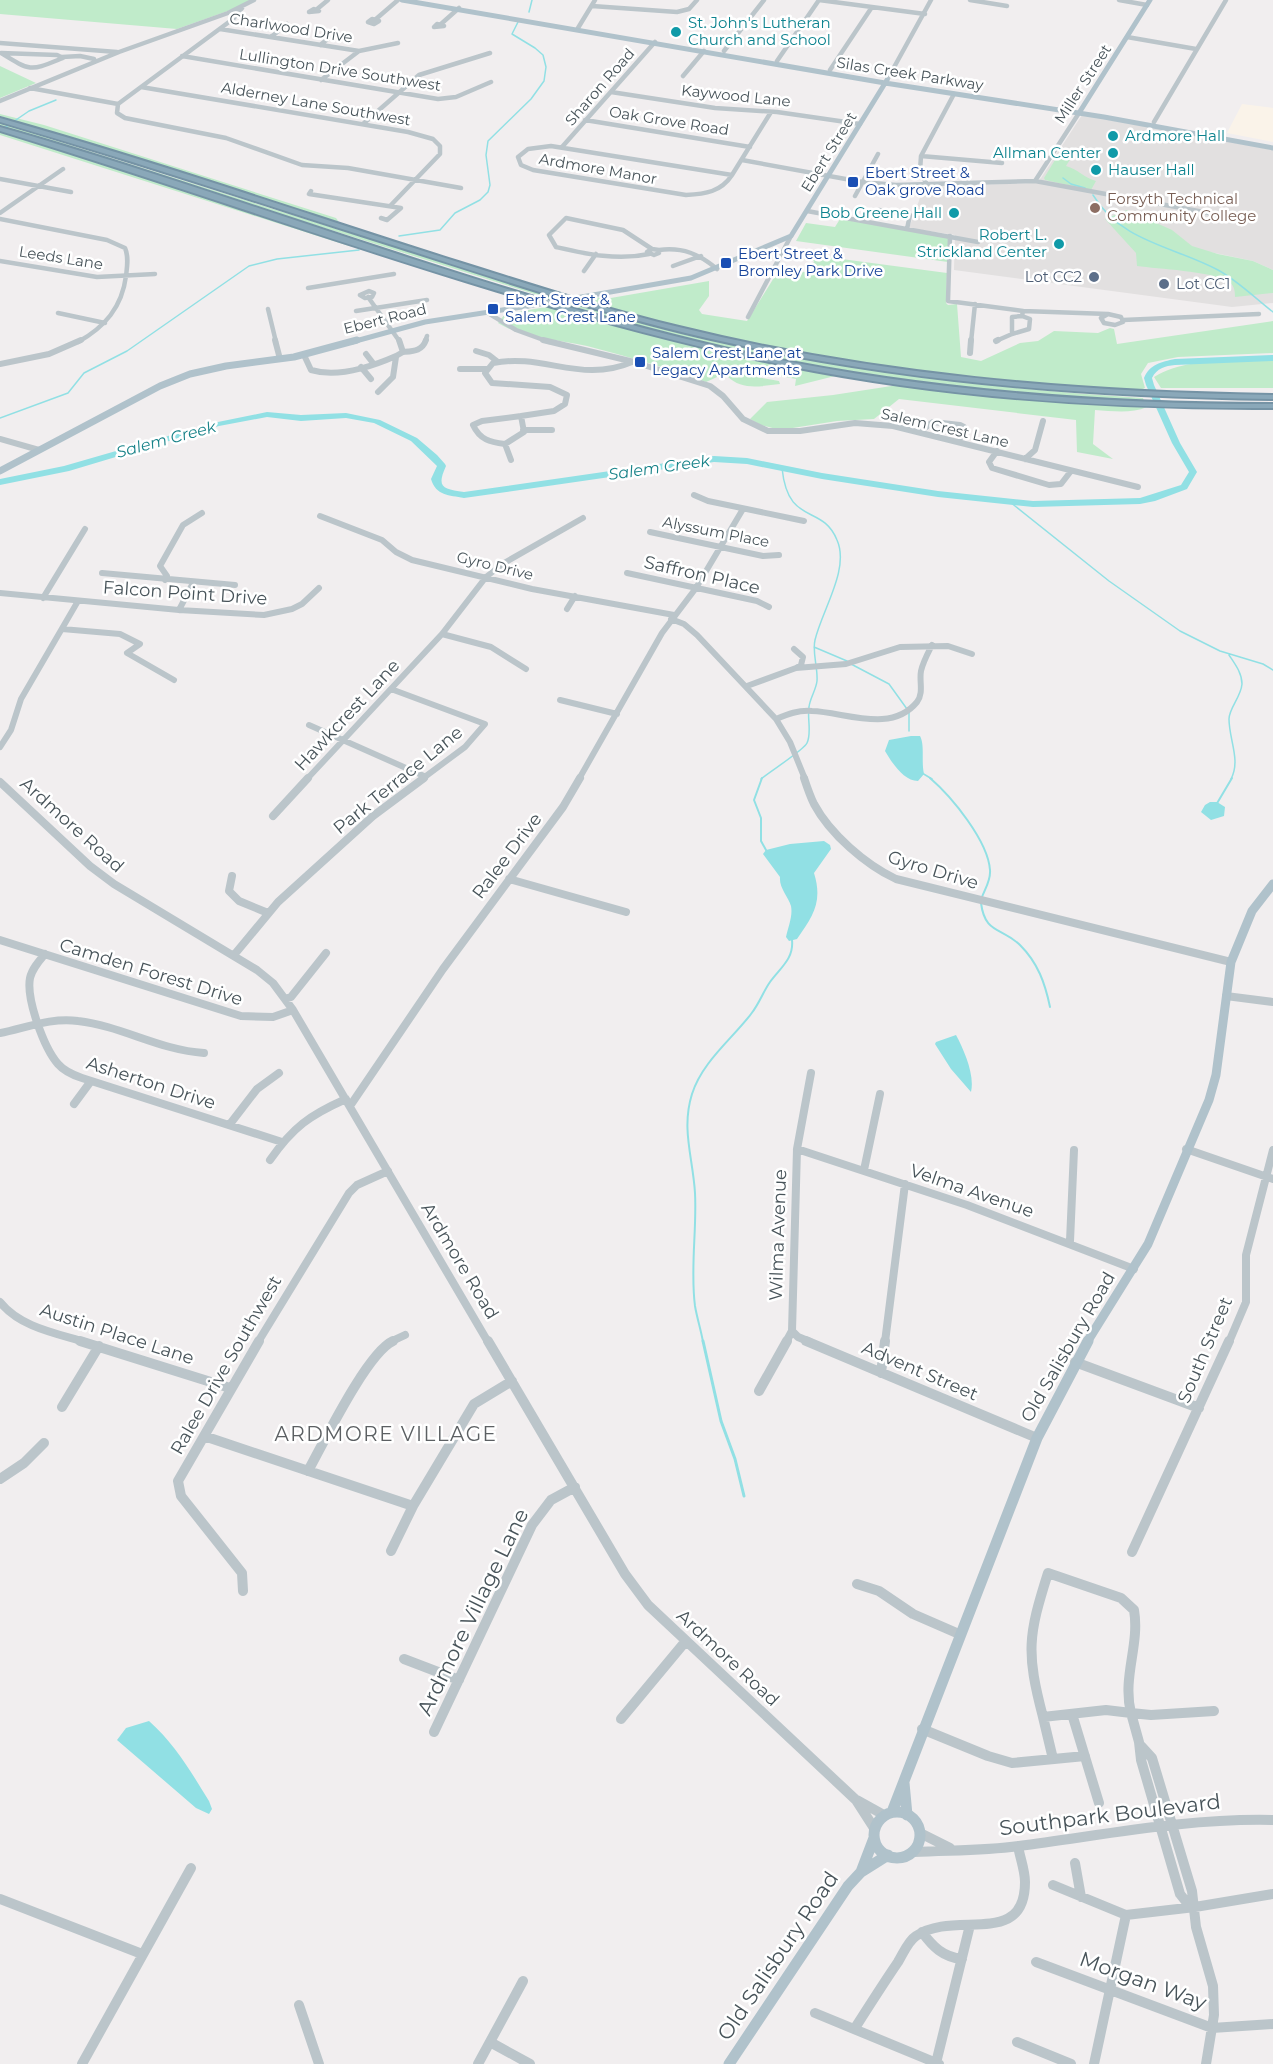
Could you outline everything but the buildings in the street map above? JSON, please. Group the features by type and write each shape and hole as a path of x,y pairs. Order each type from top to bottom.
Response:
{"highway":[{"path":"0,120 556,295 708,337 900,372 1000,384 1183,396 1273,395"},
{"path":"0,129 537,300 724,350 851,374 939,387 1145,404 1273,406"}],"main road":[{"name":"Silas Creek Parkway","path":"400,0 579,27 954,94 1080,111 1273,146"},
{"name":"Silas Creek Parkway","path":"421,0 724,51 886,82 1154,122 1273,146"},
{"name":"Miller Street","path":"1080,111 1149,2"},
{"name":"Ebert Street","path":"791,236 886,82"},
{"name":"Ebert Road","path":"0,471 178,378 219,367 304,355 425,322 662,284 717,269 791,236"},
{"name":"Old Salisbury Road","path":"861,1872 874,1833 888,1814 903,1780 1037,1437 1075,1362 1148,1244 1186,1149 1209,1100 1216,1075 1231,962 1252,911 1273,884"},
{"name":"Old Salisbury Road","path":"903,1780 907,1815 913,1820 920,1833"},
{"path":"888,1814 907,1815"},
{"path":"874,1833 877,1845 888,1855"},
{"path":"914,1852 920,1840 920,1833"},
{"name":"Old Salisbury Road","path":"729,2064 848,1886 861,1872 888,1855 902,1857 914,1852"}],"street":[{"path":"0,101 74,69 242,7 254,0"},
{"path":"316,10 328,0"},
{"path":"376,19 400,0"},
{"path":"579,27 595,0"},
{"path":"592,6 677,12 690,9 697,0"},
{"path":"724,51 764,0"},
{"path":"777,61 819,0 925,14"},
{"name":"Ebert Street","path":"886,82 932,0"},
{"path":"970,0 1007,6"},
{"path":"1119,0 1149,2"},
{"path":"1154,122 1226,0"},
{"path":"30,88 118,104 232,20 242,11 242,7"},
{"path":"830,70 872,7"},
{"path":"441,24 459,8"},
{"path":"271,37 287,24"},
{"name":"Charlwood Drive","path":"220,29 358,51"},
{"path":"320,45 337,32"},
{"path":"1127,38 1196,49"},
{"name":"Sharon Road","path":"562,147 655,42"},
{"path":"0,43 80,47 119,52"},
{"path":"321,81 358,51 398,43"},
{"path":"683,76 704,51"},
{"path":"62,57 41,68 31,69 8,59 1,53 94,58"},
{"path":"363,124 419,75 490,53"},
{"name":"Lullington Drive Southwest","path":"182,56 396,94 438,99 456,97 491,82"},
{"path":"56,62 74,69"},
{"name":"Alderney Lane Southwest","path":"141,87 423,135 439,143 441,149 440,154 415,179"},
{"name":"Kaywood Lane","path":"611,92 716,108 771,112 860,124"},
{"path":"927,185 921,176 919,166 921,156 954,94"},
{"path":"118,104 117,113 125,118 226,138 302,165 348,168 461,188"},
{"name":"Miller Street","path":"1035,181 1080,111"},
{"path":"732,175 771,112"},
{"name":"Oak Grove Road","path":"585,120 750,147"},
{"name":"Ardmore Manor","path":"547,146 562,147 732,175 719,189 694,195 654,191 533,170 524,167 518,160 519,155 528,149 547,146"},
{"path":"855,196 878,154"},
{"path":"921,156 1002,163"},
{"path":"742,160 862,182 927,185 1035,181 1247,220"},
{"path":"0,213 63,169"},
{"path":"0,179 70,192"},
{"path":"391,205 415,179"},
{"path":"311,191 309,194 400,207 401,209 387,220 381,218"},
{"path":"879,210 910,215 907,229"},
{"path":"807,211 978,242"},
{"path":"650,251 636,235 603,224 566,218 549,234 556,247 626,259 650,251 681,248 701,256 717,269"},
{"path":"0,219 113,242 128,251 118,307 105,323 71,345 30,358 0,364"},
{"name":"Ebert Street","path":"748,317 791,236"},
{"path":"950,236 948,301 1023,313 1108,315 1118,316 1123,320"},
{"path":"584,271 596,254"},
{"path":"673,266 701,256"},
{"name":"Leeds Lane","path":"0,261 87,276 125,277 155,274"},
{"path":"308,288 394,274"},
{"path":"358,280 365,291 374,293 368,297 402,345 403,352"},
{"path":"356,311 427,300"},
{"path":"970,353 975,304"},
{"path":"268,309 280,359"},
{"path":"58,313 105,323"},
{"name":"Salem Crest Lane","path":"488,313 515,332 632,362 710,386 720,392 739,419 759,429 788,433 843,424 868,423 959,441 1138,487"},
{"path":"996,340 1029,329 1030,319 1023,313"},
{"path":"1012,334 1012,317 1023,313"},
{"path":"1071,313 1115,325 1123,320 1259,314"},
{"path":"1102,321 1102,316 1108,315"},
{"path":"304,355 311,370 327,374 396,357 403,352 417,351 424,346 427,336"},
{"path":"476,351 489,355 498,362"},
{"path":"366,354 373,363"},
{"path":"378,392 394,377 398,369 396,357"},
{"path":"460,369 487,369 498,362 514,359 599,373 614,370 632,362"},
{"path":"361,367 371,379"},
{"path":"487,369 487,378 492,383 509,387 555,388 567,395 568,400 565,404 554,411 482,421 473,425 477,436 505,444 521,436 524,430 521,416"},
{"path":"920,432 924,424 931,421 960,425 964,426 959,441"},
{"path":"1025,459 1035,450 1042,421"},
{"path":"524,430 552,430"},
{"path":"0,439 39,450"},
{"path":"505,444 511,460"},
{"path":"997,451 989,462 992,468 1049,485 1061,484 1071,471"},
{"path":"694,495 708,501 804,521"},
{"name":"Ralee Drive","path":"348,1102 563,807 673,617 696,588 743,508"},
{"path":"165,580 167,576 160,566 183,525 202,513"},
{"name":"Gyro Drive","path":"320,516 382,540 396,552 412,560 532,589 673,617 689,627 776,719 790,742 814,804 840,836 876,870 896,879 1231,962"},
{"name":"Hawkcrest Lane","path":"273,816 442,634 486,577 504,562 583,518"},
{"path":"43,597 85,529"},
{"name":"Alyssum Place","path":"650,532 764,556 779,555"},
{"path":"102,573 235,585"},
{"name":"Saffron Place","path":"627,573 757,601 770,607"},
{"path":"179,610 193,583"},
{"name":"Falcon Point Drive","path":"0,593 179,610 264,615 292,609 310,598 319,588"},
{"path":"567,609 575,596"},
{"path":"0,747 11,733 21,699 78,601"},
{"path":"62,629 127,636 140,644 127,653 174,680"},
{"path":"442,634 491,647 526,669"},
{"path":"747,686 796,668 846,664 900,647 932,645 962,649 972,654"},
{"path":"776,719 784,713 799,710 879,720 899,717 914,706 921,694 921,672 932,645"},
{"path":"794,649 803,657 801,664 796,668"},
{"name":"Park Terrace Lane","path":"234,955 268,913 373,816 465,747 485,724 391,689"},
{"path":"560,700 617,714"},
{"path":"309,725 343,741 401,763 424,776"},
{"name":"Ardmore Road","path":"0,782 90,866 114,884 234,955 265,976 285,999 348,1102 625,1574 648,1605 685,1642 856,1800 874,1833"},
{"path":"232,876 229,891 239,901 268,913"},
{"path":"509,879 626,912"},
{"name":"Camden Forest Drive","path":"0,940 241,1016 273,1017 293,1010"},
{"path":"285,999 291,997 326,953"},
{"name":"Asherton Drive","path":"45,954 30,975 29,986 48,1048 60,1066 69,1073 91,1082 282,1142"},
{"path":"1226,996 1273,1002"},
{"path":"0,1033 40,1023 65,1020 87,1022 181,1053 204,1053"},
{"path":"230,1124 257,1089 279,1073"},
{"name":"Wilma Avenue","path":"759,1391 792,1331 797,1149 811,1073"},
{"path":"74,1104 91,1082"},
{"path":"864,1170 880,1094"},
{"path":"270,1160 292,1128 307,1117 348,1102"},
{"name":"Velma Avenue","path":"797,1149 1070,1241 1134,1269"},
{"path":"1186,1149 1269,1178"},
{"path":"1070,1241 1074,1150"},
{"name":"South Street","path":"1132,1552 1242,1313 1245,1302 1246,1255 1269,1178 1273,1150"},
{"name":"Ralee Drive Southwest","path":"243,1591 242,1574 181,1496 178,1487 180,1474 349,1193 357,1185 388,1171"},
{"path":"881,1372 905,1184"},
{"name":"Austin Place Lane","path":"0,1302 8,1312 25,1323 230,1388"},
{"name":"Advent Street","path":"792,1331 798,1337 1037,1437"},
{"path":"308,1472 369,1365 386,1344 405,1335"},
{"path":"62,1407 99,1346"},
{"path":"1075,1362 1199,1408"},
{"path":"391,1551 413,1506 474,1404 512,1382"},
{"path":"204,1436 413,1506"},
{"path":"0,1479 30,1459 44,1443"},
{"name":"Ardmore Village Lane","path":"434,1732 532,1525 551,1500 575,1487"},
{"path":"1053,1759 1032,1674 1030,1645 1032,1629 1048,1574 1120,1598 1133,1608 1135,1622 1126,1678 1127,1697 1142,1746 1141,1760 1192,1891 1191,1908 1214,1988 1212,2028 1206,2064"},
{"path":"857,1584 871,1587 892,1598 904,1609 959,1634"},
{"path":"621,1719 685,1642"},
{"path":"404,1659 459,1680"},
{"path":"1043,1717 1106,1710 1132,1715 1214,1711"},
{"path":"1072,1714 1099,1803"},
{"path":"922,1729 988,1756 1012,1763 1085,1756"},
{"name":"Ardmore Road","path":"856,1800 888,1814"},
{"name":"Southpark Boulevard","path":"914,1852 1018,1846 1166,1825 1250,1819 1273,1820"},
{"path":"1166,1825 1173,1871 1180,1894 1191,1908"},
{"name":"Southpark Boulevard","path":"920,1833 951,1849"},
{"path":"855,2028 913,1938 922,1932 946,1924 985,1926 1010,1920 1023,1903 1025,1880 1018,1846"},
{"path":"1075,1863 1081,1896"},
{"path":"82,2064 191,1868"},
{"path":"1173,1871 1185,1869"},
{"path":"1053,1885 1126,1915 1191,1908 1273,1894"},
{"path":"0,1899 142,1954"},
{"path":"1094,2064 1126,1915"},
{"path":"815,2013 938,2063 970,1925"},
{"path":"922,1932 939,1953 952,1959 962,1959"},
{"name":"Morgan Way","path":"1036,1962 1212,2028 1273,2024"},
{"path":"478,2064 523,1981"},
{"path":"299,2005 319,2064"},
{"path":"490,2042 530,2064"},
{"path":"1017,2042 1071,2064"}],"shaded area":[{"path":"1242,104 1273,108 1273,142 1227,133"},
{"name":"Forsyth Technical Community College","path":"1082,115 1273,150 1273,270 1253,261 1210,252 1273,291 1273,303 1232,307 954,270 955,235 909,228 924,187 1034,183 1041,178"}],"green space":[{"path":"0,0 250,0 239,7 177,29 0,14"},
{"path":"0,66 36,83 0,98"},
{"path":"0,114 44,125 336,218 339,222 0,116"},
{"path":"0,123 604,313 670,330 804,358 871,369 1006,387 1143,398 1144,401 974,388 918,381 806,364 695,340 546,298 0,126"},
{"path":"0,132 401,259 346,245 0,135"},
{"path":"1058,155 1071,158 1066,166 1096,181 1091,190 1045,180 1044,178"},
{"path":"1127,210 1172,230 1192,246 1253,261 1273,270 1273,293 1235,297 1231,284 1219,278 1137,266 1136,253 1105,219"},
{"path":"840,219 948,237 948,262 796,241 806,223 835,227"},
{"path":"789,252 947,273 946,303 948,305 957,304 961,357 981,361 1020,343 1038,341 1054,331 1098,333 1110,328 1114,329 1117,344 1273,321 1273,353 1178,357 1148,363 1141,374 1145,388 1140,390 1028,382 916,370 805,353 638,317 610,309 585,298 605,299 709,281 709,296 699,310 702,314 747,321 780,268 810,273 814,261 787,256"},
{"path":"543,305 708,350 839,375 795,386 796,379 723,366 726,373 706,382 602,350 519,332 498,323 505,314 546,307"},
{"path":"1273,361 1273,388 1161,388 1154,377 1167,370 1197,363"},
{"path":"735,373 779,381 780,384 745,386 727,376"},
{"path":"898,385 1011,398 1147,407 1128,411 1095,410 1093,444 1113,459 1077,452 1076,420 899,399 874,419 837,421 780,430 761,425 750,419 767,402"}],"water":[{"path":"920,736 922,744 924,774 918,781 903,775 885,751 889,740"},
{"path":"1210,802 1217,802 1225,807 1224,816 1211,820 1201,812"},
{"path":"824,841 830,845 831,849 814,873 817,883 815,908 797,939 789,941 786,937 791,918 791,906 781,885 780,877 763,854 766,850 790,844"},
{"path":"956,1035 970,1070 971,1092 951,1069 935,1044"},
{"path":"149,1721 167,1739 189,1769 209,1801 212,1809 209,1814 196,1808 117,1740 126,1728"}],"waterway":[{"path":"529,12 532,0"},
{"path":"399,236 440,230 455,213 480,200 488,192 490,185 486,155 488,141 531,99 544,81 546,67 543,55 512,34 518,22"},
{"path":"0,131 29,111 56,100"},
{"path":"1063,178 1071,184 1085,188"},
{"path":"1093,195 1105,211 1133,233 1218,270 1273,312"},
{"path":"0,418 68,393 84,373 127,351 249,266 277,259 359,250"},
{"name":"Salem Creek","path":"0,482 87,463 250,417 267,414 301,418 340,415 377,421 402,432 425,448 442,466 436,479 438,487 444,492 464,495 714,459 747,461 822,476 938,494 1033,504 1140,501 1184,487 1193,472 1176,443 1150,385 1148,378 1152,371 1162,365 1175,362 1273,358"},
{"path":"782,468 785,487 791,499 798,507 823,521 831,529 840,551 838,576 818,628 814,647"},
{"path":"1010,502 1109,581 1180,631 1220,651 1263,664 1273,670"},
{"path":"762,778 800,751 807,743 809,707 817,681 814,647"},
{"path":"814,647 847,661"},
{"path":"1229,655 1242,680 1240,693 1229,719 1235,757 1231,779"},
{"path":"851,664 889,684 907,709"},
{"path":"909,713 909,731"},
{"path":"922,773 932,779"},
{"path":"762,778 754,800 761,818 761,841 766,850"},
{"path":"930,778 968,820 983,846 988,858 990,874 982,897"},
{"path":"1216,805 1232,778"},
{"path":"981,903 983,913 990,925 1013,939 1032,959 1043,982 1050,1007"},
{"path":"703,1342 694,1292 695,1207 688,1131 689,1107 697,1082 710,1061 754,1010 770,982 789,958 792,940"},
{"path":"703,1341 721,1421 735,1459 744,1496"}],"place":[{"name":"St. John's Lutheran Church and School","path":"676,32"},
{"name":"Ardmore Hall","path":"1113,136"},
{"name":"Allman Center","path":"1113,153"},
{"name":"Hauser Hall","path":"1096,170"},
{"name":"Ebert Street & Oak grove Road","path":"853,182"},
{"name":"Forsyth Technical Community College","path":"1095,208"},
{"name":"Bob Greene Hall","path":"954,213"},
{"name":"Robert L. Strickland Center","path":"1059,244"},
{"name":"Ebert Street & Bromley Park Drive","path":"726,263"},
{"name":"Lot CC2","path":"1094,277"},
{"name":"Lot CC1","path":"1164,284"},
{"name":"Ebert Street & Salem Crest Lane","path":"493,309"},
{"name":"Salem Crest Lane at Legacy Apartments","path":"640,362"}],"district":[{"name":"ARDMORE VILLAGE","path":"386,1434"}]}
